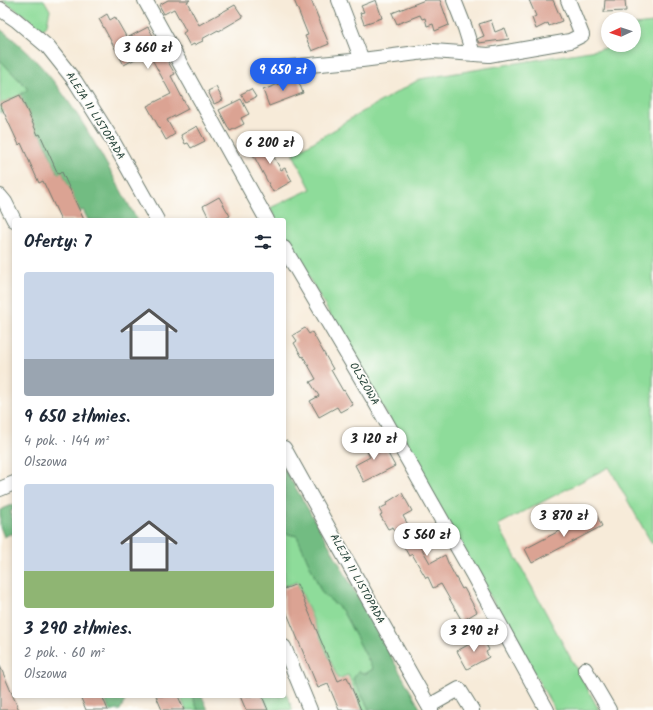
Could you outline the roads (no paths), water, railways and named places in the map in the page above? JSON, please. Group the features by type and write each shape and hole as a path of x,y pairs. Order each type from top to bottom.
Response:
{"street":[{"path":"145,0 266,218"},
{"path":"339,0 362,60"},
{"path":"454,0 473,54"},
{"path":"279,68 362,60 432,51 489,55 570,41 582,35 568,0"},
{"name":"ALEJA 11 LISTOPADA","path":"0,9 16,20 48,47 75,81 111,138 156,218"},
{"path":"0,196 5,202 13,218"},
{"name":"OLSZOWA","path":"286,251 375,402 473,575 547,710"},
{"name":"ALEJA 11 LISTOPADA","path":"286,452 430,708"},
{"path":"0,489 12,484"},
{"path":"286,652 310,710"},
{"path":"585,668 609,710"},
{"path":"430,708 459,689 472,710"}]}
